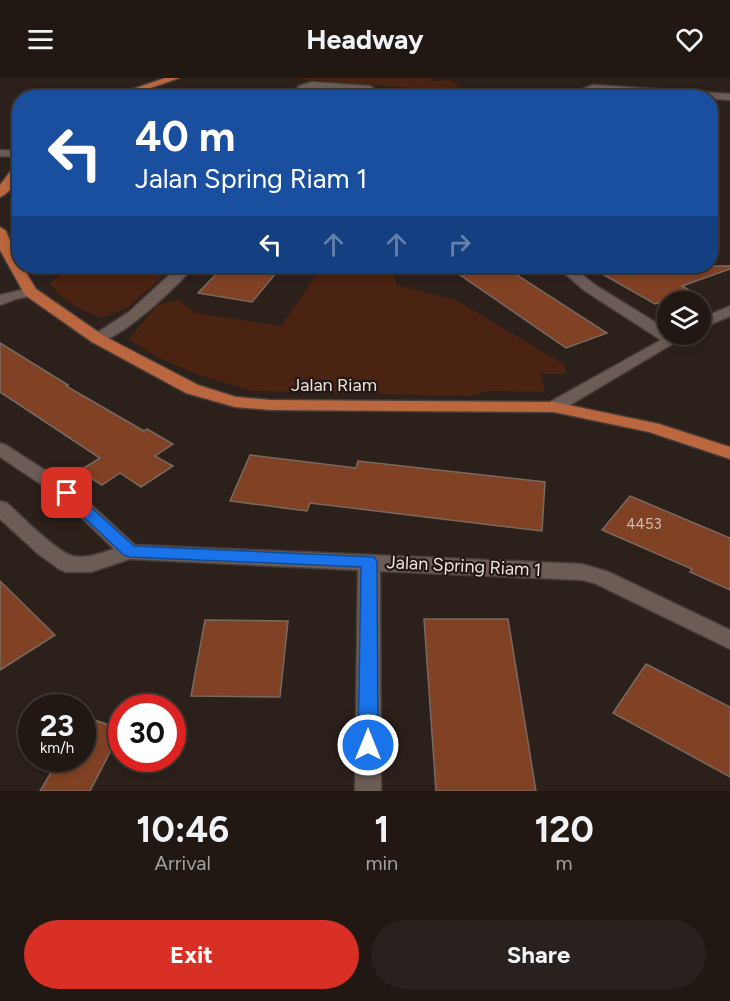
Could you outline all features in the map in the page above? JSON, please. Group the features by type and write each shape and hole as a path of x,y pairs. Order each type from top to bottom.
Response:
{"main road":[{"path":"136,90 174,78"},
{"path":"0,193 12,177"},
{"name":"Jalan Riam","path":"0,231 12,259"},
{"name":"Jalan Riam","path":"19,273 30,292 98,339 192,390 235,402 271,405 554,407 653,428 730,453"}],"street":[{"path":"578,81 593,88 618,90"},
{"path":"300,90 312,85 370,89"},
{"path":"587,90 593,88"},
{"path":"98,339 134,315 179,273"},
{"path":"572,273 590,288 657,326"},
{"path":"0,301 12,295 30,292"},
{"path":"711,320 730,310"},
{"path":"554,407 663,345"},
{"path":"0,449 67,493 139,552"},
{"name":"Jalan Spring Riam 1","path":"0,508 44,548 66,564 91,564 139,552 582,572 601,577 730,640"},
{"path":"368,791 369,561"}],"shaded area":[{"path":"290,78 432,78 429,81 451,80 460,87 437,90"},
{"path":"62,273 165,273 129,307 101,318 66,300 50,283"},
{"path":"317,273 393,273 396,285 456,300 565,365 565,374 541,374 545,392 488,391 470,396 253,391 202,376 157,357 129,339 157,305 178,300 195,313 281,326"}],"building":[{"path":"718,266 730,266 730,269 682,286 691,291 657,291 657,303 600,273 718,273"},
{"path":"217,273 276,273 252,302 198,293"},
{"path":"457,273 514,273 607,333 566,348"},
{"path":"0,343 68,385 66,386 144,431 147,429 173,444 155,456 173,466 141,487 120,473 102,485 79,471 100,458 0,392"},
{"path":"250,455 356,468 358,461 545,482 542,531 310,503 307,511 230,501"},
{"path":"630,496 730,538 730,590 690,572 692,569 602,530"},
{"path":"0,581 55,635 0,670"},
{"path":"424,619 508,619 536,791 436,791"},
{"path":"205,620 288,621 280,697 191,696"},
{"path":"646,664 730,707 730,777 613,713"},
{"path":"96,721 108,724 108,756 90,791 40,791 51,772 96,772"}],"route":[{"path":"67,493 130,552 369,561 368,745"}]}
